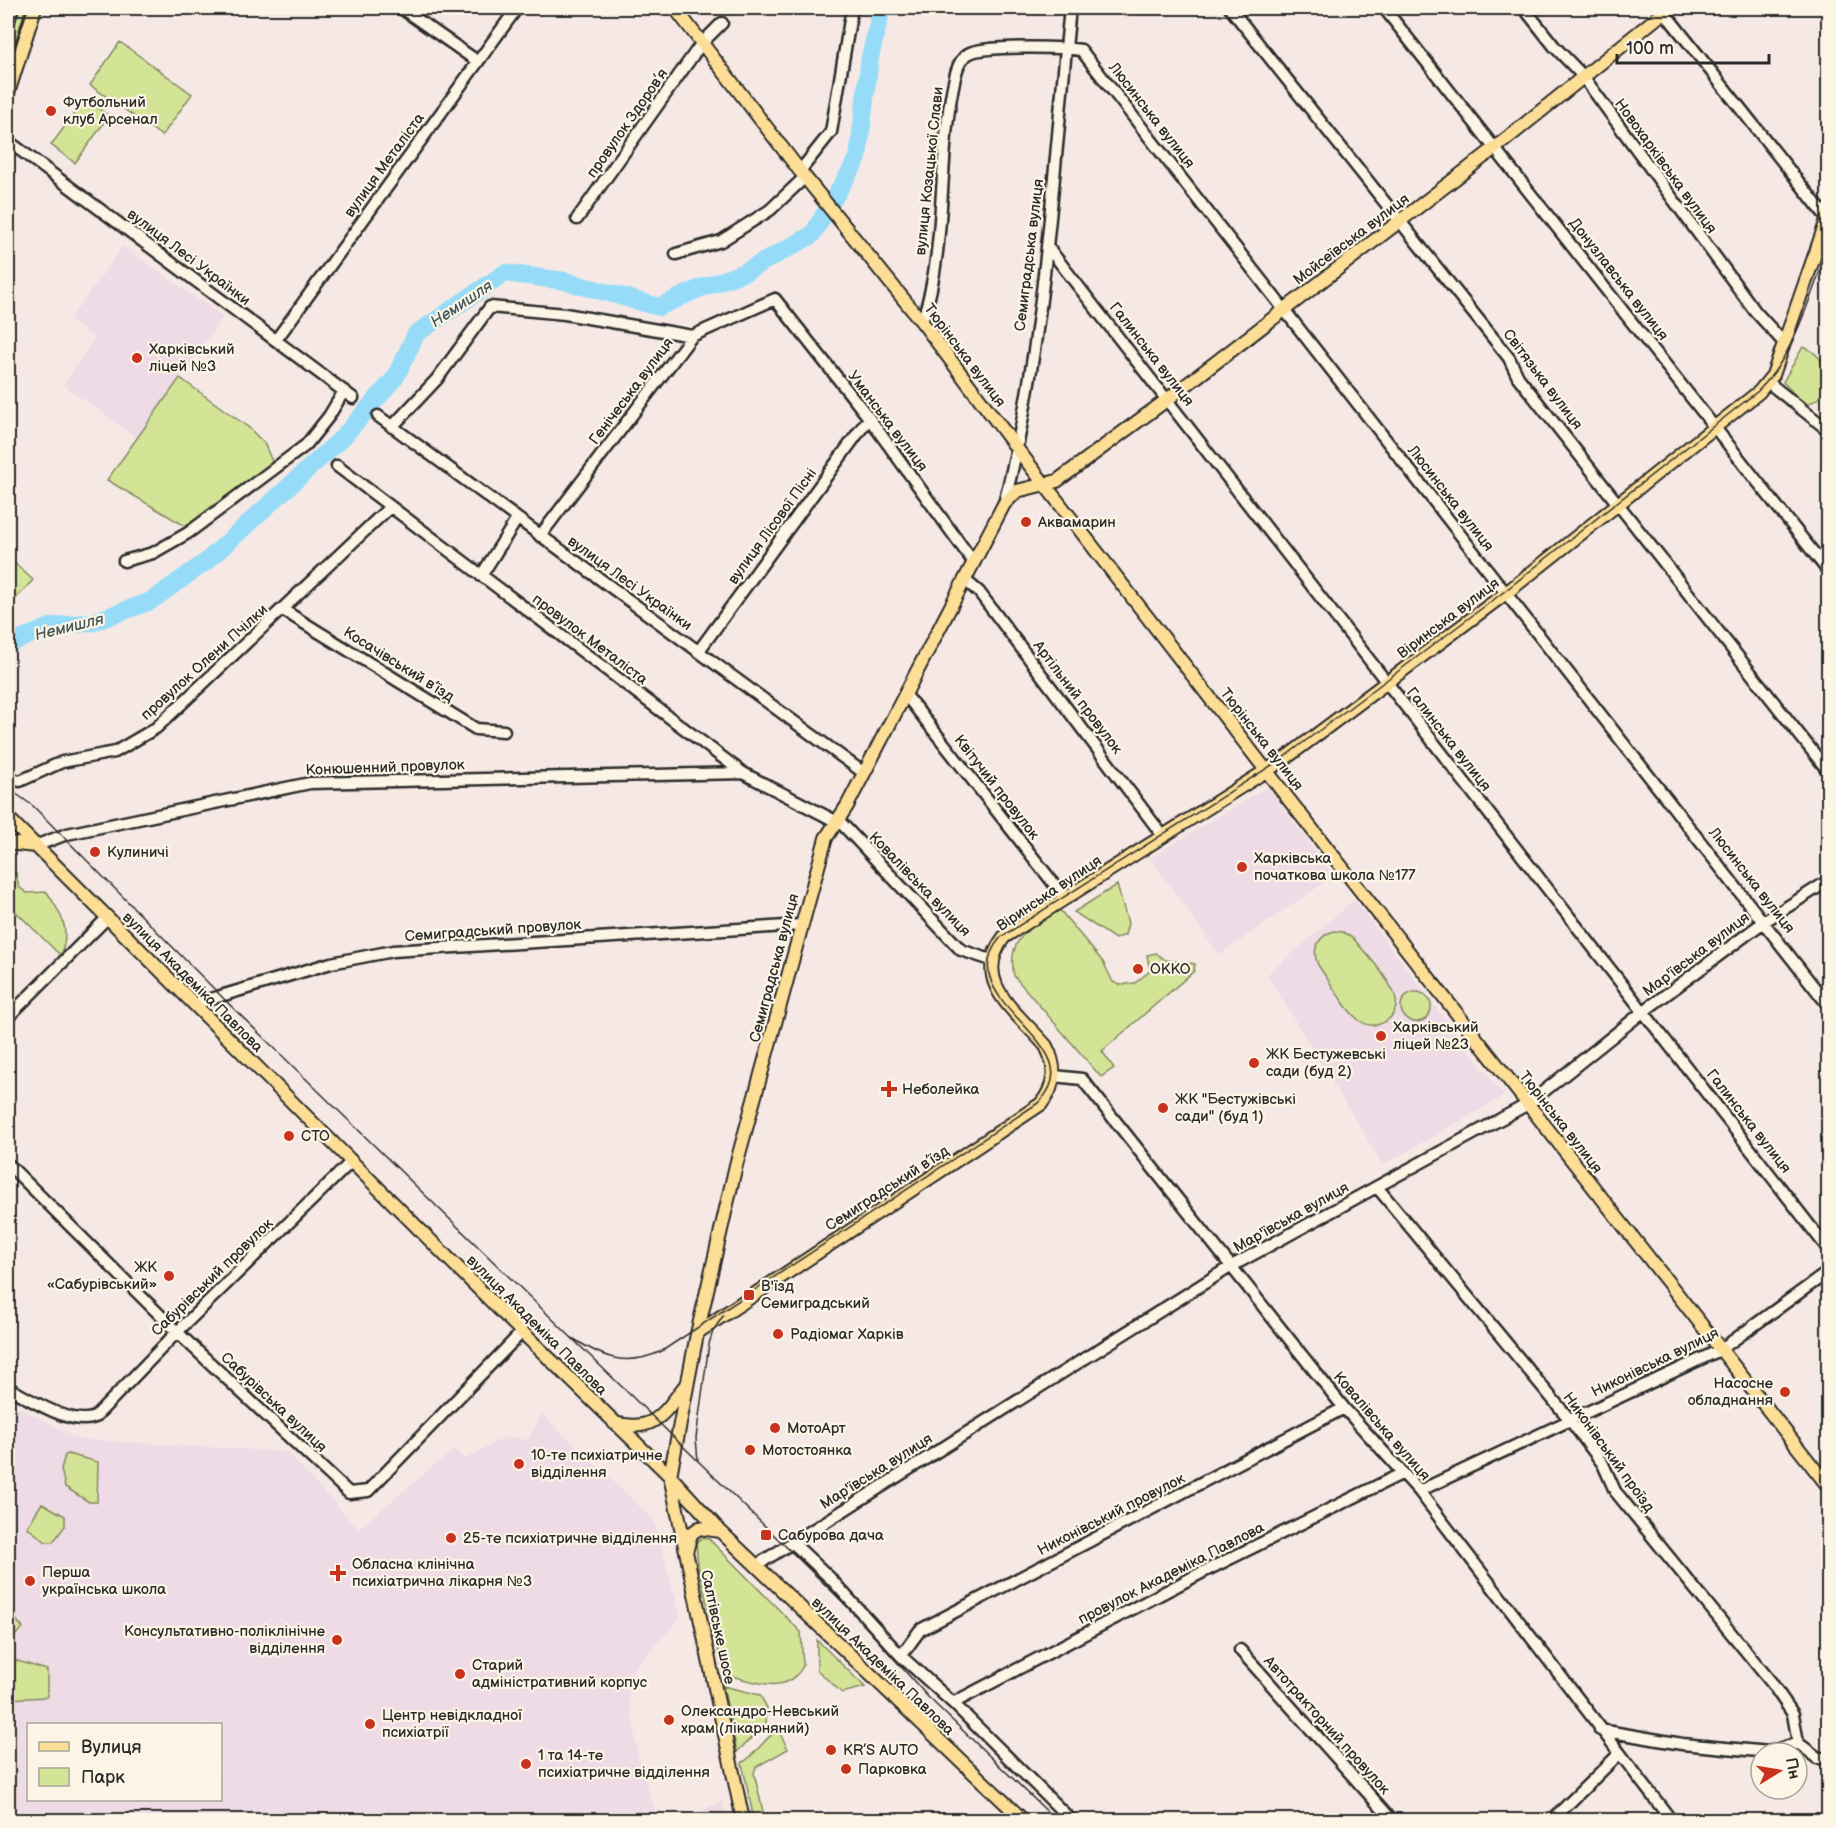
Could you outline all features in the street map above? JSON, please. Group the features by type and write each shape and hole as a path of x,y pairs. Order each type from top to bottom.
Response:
{"main road":[{"path":"8,22 12,8"},
{"path":"8,93 35,8"},
{"name":"Тюрінська вулиця","path":"675,8 806,178 922,322 1017,450 1828,1486"},
{"name":"Мойсеївська вулиця","path":"1044,483 1057,481 1400,222 1495,148 1665,9"},
{"name":"Віринська вулиця","path":"991,960 1004,937 1267,770 1386,683 1506,593 1769,383 1828,218"},
{"name":"Семиградська вулиця","path":"670,1476 698,1332 736,1165 826,838 847,806 1004,504 1017,490 1044,483"},
{"name":"вулиця Академіка Павлова","path":"8,818 522,1332 670,1476 720,1531 1023,1821"},
{"path":"8,843 35,846"},
{"path":"991,960 991,974 996,987 1046,1046 1052,1060 1054,1076"},
{"name":"Семиградський в’їзд","path":"698,1332 1041,1104 1049,1093 1054,1076"},
{"path":"614,1423 637,1427 655,1421 687,1384"},
{"name":"Салтівське шосе","path":"670,1476 743,1821"},
{"path":"686,1553 694,1530 704,1527 720,1531"}],"street":[{"path":"401,8 477,61"},
{"name":"вулиця Металіста","path":"276,340 517,8"},
{"path":"676,254 721,241 770,210 806,178 831,132 852,8"},
{"name":"Семиградська вулиця","path":"1004,504 1017,450 1047,246 1070,8"},
{"name":"Світязька вулиця","path":"1230,8 1509,358 1518,377 1620,503 1828,771"},
{"name":"Донузлавська вулиця","path":"1383,8 1717,426 1828,571"},
{"name":"Новохарківська вулиця","path":"1524,8 1554,46 1582,75 1755,311 1784,343"},
{"path":"1665,9 1828,218"},
{"name":"провулок Здоров’я","path":"577,219 701,44 722,23"},
{"name":"Люсинська вулиця","path":"1066,47 1081,50 1087,55 1283,309 1765,921 1828,1005"},
{"name":"вулиця Козацької Слави","path":"922,322 931,290 952,95 958,66 967,54 981,49 1066,47"},
{"name":"вулиця Лесі Українки","path":"8,141 353,398"},
{"name":"Галинська вулиця","path":"1047,246 1828,1249"},
{"name":"Генічеська вулиця","path":"540,536 692,336 775,299"},
{"name":"Уманська вулиця","path":"775,299 869,418 974,563"},
{"path":"392,427 437,379 490,307 565,314 692,336"},
{"path":"1769,383 1828,430"},
{"path":"124,561 153,553 188,533 306,445 329,416 344,391"},
{"name":"вулиця Лесі Українки","path":"378,416 864,773"},
{"name":"вулиця Лісової Пісні","path":"698,652 869,418"},
{"name":"провулок Металіста","path":"337,466 743,773 836,821"},
{"name":"провулок Олени Пчілки","path":"8,778 20,781 58,763 115,752 156,728 390,507"},
{"path":"481,576 517,519"},
{"name":"Артільний провулок","path":"965,580 980,592 1163,836"},
{"name":"Косачівський в’їзд","path":"283,610 476,729 504,731"},
{"name":"Квітучий провулок","path":"905,694 1065,898"},
{"name":"Конюшенний провулок","path":"35,846 67,834 310,783 743,773"},
{"name":"Ковалівська вулиця","path":"836,821 847,829 962,950 991,960"},
{"name":"Мар'ївська вулиця","path":"757,1565 1230,1267 1528,1104 1644,1011 1765,921 1828,881"},
{"path":"8,1017 107,918"},
{"name":"Семиградський провулок","path":"194,1004 331,963 393,951 801,925"},
{"name":"Ковалівська вулиця","path":"1054,1076 1082,1079 1344,1408 1419,1491 1671,1821"},
{"name":"Сабурівський провулок","path":"8,1388 74,1419 88,1420 95,1417 177,1332 352,1161"},
{"name":"Сабурівська вулиця","path":"8,1164 177,1332 349,1493 368,1491 522,1332"},
{"name":"Никонівський проїзд","path":"1377,1187 1570,1420 1603,1464 1615,1491 1771,1682 1793,1714 1798,1741"},
{"name":"Никонівська вулиця","path":"1419,1491 1720,1350 1828,1272"},
{"name":"Никонівський провулок","path":"901,1656 920,1630 1344,1408"},
{"name":"провулок Академіка Павлова","path":"953,1703 1201,1573 1403,1473"},
{"name":"вулиця Академіка Павлова","path":"792,1542 830,1578 901,1656 953,1703 1071,1821"},
{"name":"Автотракторний провулок","path":"1240,1650 1392,1821"},
{"path":"1600,1730 1682,1744 1749,1750"},
{"path":"1809,1751 1818,1758 1828,1758"},
{"path":"1552,1821 1619,1754"}],"shaded area":[{"name":"Харківський ліцей №3","path":"123,246 223,317 137,438 63,385 94,339 69,320"},
{"name":"Харківська початкова школа №177","path":"1267,787 1334,876 1219,955 1150,858"},
{"name":"Харківський ліцей №23","path":"1354,900 1504,1096 1383,1165 1267,975"},
{"name":"Обласна клінічна психіатрична лікарня №3","path":"8,1402 79,1439 287,1452 358,1529 454,1449 465,1459 505,1437 528,1440 542,1414 653,1519 681,1617 626,1678 639,1761 658,1820 8,1820"},
{"path":"722,1802 726,1820 676,1820"}],"green space":[{"path":"18,8 30,8 8,77 8,40"},
{"path":"120,42 192,94 162,136 90,85"},
{"path":"85,99 109,116 75,163 51,145"},
{"path":"1803,347 1820,358 1826,375 1823,392 1808,404 1798,398 1783,382"},
{"path":"180,378 248,427 264,443 275,468 192,530 107,480"},
{"path":"11,560 33,580 8,607 8,564"},
{"path":"8,867 16,873 19,887 27,893 47,892 63,921 65,935 62,953 59,954 8,904"},
{"path":"1117,885 1128,923 1125,935 1115,939 1074,912"},
{"path":"1059,909 1103,962 1113,982 1120,985 1135,983 1150,971 1147,955 1156,953 1165,960 1195,964 1194,971 1102,1051 1114,1068 1101,1077 1014,976 1012,962 1017,942 1030,928"},
{"path":"1334,931 1343,932 1352,937 1386,978 1396,1001 1396,1008 1388,1020 1375,1025 1360,1021 1343,1002 1318,965 1315,954 1317,944 1324,936"},
{"path":"1416,992 1427,996 1431,1007 1427,1018 1416,1022 1405,1018 1401,1007 1405,996"},
{"path":"65,1455 98,1462 97,1502 89,1502 65,1487 61,1469"},
{"path":"42,1503 65,1516 65,1526 53,1542 46,1542 27,1527"},
{"path":"702,1538 709,1539 801,1632 803,1666 796,1676 787,1682 756,1683 724,1674 698,1566 696,1542"},
{"path":"8,1610 23,1628 8,1642"},
{"path":"817,1640 865,1687 842,1693 817,1670"},
{"path":"8,1658 47,1670 47,1697 8,1699"},
{"path":"723,1686 760,1695 767,1708 766,1723 737,1752"},
{"path":"778,1730 788,1749 756,1767 754,1773 765,1820 754,1820 742,1763"}],"waterway":[{"name":"Немишля","path":"8,644 50,627 93,622 151,601 207,561 342,438 395,378 416,334 505,273 565,281 659,307 745,272 812,235 858,158 870,57 882,8"}],"tram line":[{"path":"8,66 26,8"},
{"path":"574,1339 606,1356 627,1360 662,1351 1038,1103 1052,1082 1050,1061 1039,1042 1004,1003 991,982 989,960 1001,937 1280,760 1501,594 1758,391 1782,360 1800,325 1828,250"},
{"path":"8,788 33,806 230,1005 850,1609 928,1697 1056,1820"},
{"path":"698,1461 696,1438 709,1344 713,1331 723,1316"}],"place":[{"name":"Футбольний клуб Арсенал","path":"51,111"},
{"name":"Харківський ліцей №3","path":"137,358"},
{"name":"Аквамарин","path":"1026,522"},
{"name":"Кулиничі","path":"95,852"},
{"name":"Харківська початкова школа №177","path":"1242,867"},
{"name":"ОККО","path":"1138,969"},
{"name":"Харківський ліцей №23","path":"1381,1036"},
{"name":"ЖК Бестужевські сади (буд 2)","path":"1254,1063"},
{"name":"Неболейка","path":"889,1089"},
{"name":"ЖК \"Бестужівські сади\" (буд 1)","path":"1163,1108"},
{"name":"СТО","path":"289,1136"},
{"name":"ЖК «Сабурівський»","path":"169,1276"},
{"name":"В'їзд Семиградський","path":"749,1295"},
{"name":"Радіомаг Харків","path":"778,1334"},
{"name":"Насосне обладнання","path":"1785,1392"},
{"name":"МотоАрт","path":"775,1428"},
{"name":"Мотостоянка","path":"750,1450"},
{"name":"10-те психіатричне відділення","path":"519,1464"},
{"name":"Сабурова дача","path":"766,1535"},
{"name":"25-те психіатричне відділення","path":"451,1538"},
{"name":"Обласна клінічна психіатрична лікарня №3","path":"338,1573"},
{"name":"Перша українська школа","path":"30,1581"},
{"name":"Консультативно-поліклінічне відділення","path":"337,1640"},
{"name":"Старий адміністративний корпус","path":"460,1674"},
{"name":"Олександро-Невський храм (лікарняний)","path":"669,1720"},
{"name":"Центр невідкладної психіатрії","path":"370,1724"},
{"name":"KR’S AUTO","path":"831,1750"},
{"name":"1 та 14-те психіатричне відділення","path":"526,1764"},
{"name":"Парковка","path":"846,1769"}]}
